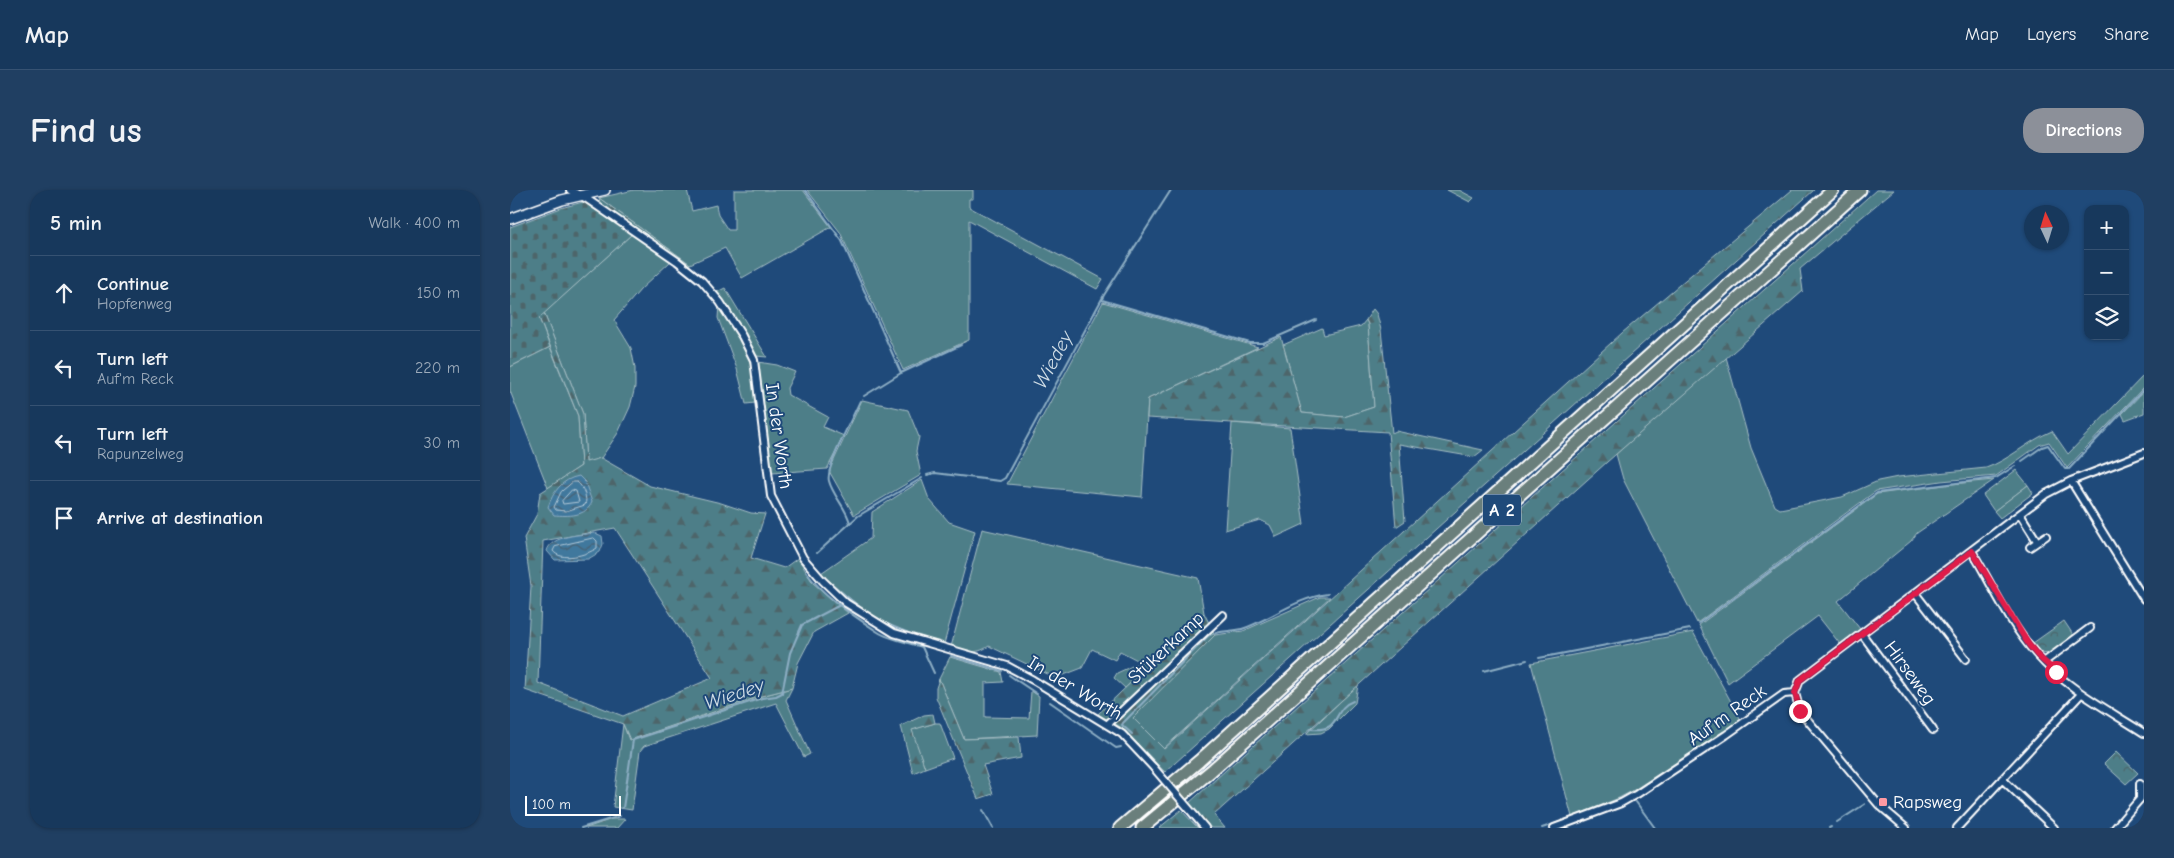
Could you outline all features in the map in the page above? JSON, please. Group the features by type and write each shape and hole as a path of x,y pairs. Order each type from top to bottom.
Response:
{"highway":[{"name":"A 2","path":"1120,828 1200,761 1833,190"},
{"name":"A 2","path":"1142,828 1211,771 1860,190"}],"street":[{"name":"In der Worth","path":"570,190 613,216 702,280 720,302 742,336 754,360 771,496 803,558 823,582 846,603 894,633 1007,666 1108,724 1133,744 1204,828"},
{"path":"510,219 578,196 606,190"},
{"name":"Auf'm Reck","path":"1554,828 1621,803 1726,735 1784,694 1795,693 1800,680 2046,494 2071,481 2144,453"},
{"path":"2071,481 2144,599"},
{"path":"2020,514 2037,542"},
{"path":"2030,547 2046,536"},
{"path":"1972,551 2015,625 2044,662 2081,694 2144,733"},
{"path":"1915,593 1966,659"},
{"name":"Stükerkamp","path":"1108,724 1223,615"},
{"path":"2044,662 2090,628"},
{"name":"Hirseweg","path":"1862,634 1933,730"},
{"path":"1795,693 1800,711 1879,805 1906,828"},
{"path":"1956,828 2081,694"},
{"path":"2002,779 2054,828"},
{"path":"2115,828 2140,799 2140,784"}],"green space":[{"path":"634,190 687,190 692,211 716,205 718,215 728,230 734,230 734,190 803,190 831,227 742,278 725,248 690,264 599,198"},
{"path":"807,190 973,190 973,199 969,199 969,207 1103,279 1097,289 969,220 969,340 903,370 840,232"},
{"path":"1447,190 1459,190 1474,198 1470,202"},
{"path":"1792,190 1814,190 1165,772 1122,728 1098,714 1204,613 1215,635 1133,718 1164,749 1622,333"},
{"path":"1876,190 1894,190 1800,269 1803,291 1607,462 1214,815 1225,828 1211,828 1189,803"},
{"path":"599,198 690,264 687,265 600,203"},
{"path":"583,202 632,234 539,318 550,347 510,367 510,227"},
{"path":"632,234 671,261 641,289 614,320 631,348 635,368 635,387 630,407 618,433 601,458 586,463 583,414 544,313"},
{"path":"725,288 767,357 756,356 746,336 717,292"},
{"path":"1103,302 1258,347 1148,399 1142,497 1007,484"},
{"path":"719,304 741,339 751,361 755,403 746,404 737,369 718,318"},
{"path":"1373,309 1377,314 1381,330 1392,433 1396,431 1483,450 1474,457 1399,444 1405,521 1396,527 1388,432 1147,418 1148,399 1281,337 1302,413 1344,417 1374,407 1368,324 1366,320"},
{"path":"544,313 583,414 586,462 601,458 650,486 721,503 751,513 765,514 751,558 784,568 798,558 813,583 848,613 814,632 798,663 792,688 761,696 630,740 623,724 525,690 531,586 524,538 537,514 540,493 581,466 578,416 539,318","holes":["615,528 712,678 623,716 538,683 543,541"]},
{"path":"1366,320 1368,324 1374,407 1344,417 1302,413 1283,345 1322,328 1324,335 1361,326"},
{"path":"550,347 578,416 581,466 548,488 510,391 510,367"},
{"path":"1726,357 1751,448 1775,506 1780,509 1842,497 1878,481 1898,477 1986,468 2052,431 2068,454 2144,375 2144,387 2067,468 2049,442 2039,445 1996,476 1941,481 1876,491 1697,623 1623,479 1616,454"},
{"path":"758,362 777,365 795,372 787,388 788,395 828,417 823,427 844,436 827,469 772,473"},
{"path":"2144,391 2144,413 2125,420 2122,414"},
{"path":"862,400 908,410 919,437 916,451 921,475 854,515 829,471"},
{"path":"1232,423 1290,428 1304,524 1276,537 1270,525 1260,520 1225,530"},
{"path":"2016,470 2028,485 1994,511 1983,495"},
{"path":"922,480 929,499 949,522 975,531 944,644 903,630 879,619 842,592 821,573 871,538 872,512"},
{"path":"1994,480 1917,533 1911,541 1838,601 1860,629 1840,644 1818,616 1728,683 1699,625 1877,494"},
{"path":"2028,485 2033,493 2000,518 1994,511"},
{"path":"982,529 1198,578 1204,613 1125,688 1114,678 1117,673 1141,662 1120,651 1115,660 1092,649 1082,668 1056,678 989,646 975,652 951,647"},
{"path":"1320,597 1330,597 1163,749 1132,718 1215,635 1243,631"},
{"path":"2064,621 2074,636 2050,654 2040,653 2033,643"},
{"path":"1693,632 1741,720 1634,790 1572,817 1531,663"},
{"path":"950,657 1001,672 1003,682 985,683 985,717 1029,718 1031,691 1039,696 1037,735 964,739 939,679"},
{"path":"939,679 964,739 1019,737 1021,758 983,765 993,794 978,799 936,697"},
{"path":"1358,685 1355,703 1329,729 1321,733 1306,734"},
{"path":"792,688 786,700 810,754 804,757 776,703 644,746 640,751 632,810 613,807 623,724 629,740 761,696"},
{"path":"933,714 935,723 912,730 925,768 913,773 901,726 924,715"},
{"path":"940,723 953,758 925,768 911,730"},
{"path":"2116,752 2138,773 2126,784 2104,764"},
{"path":"1181,810 1198,828 1159,828"},
{"path":"612,819 625,819 617,828 586,828"}],"water":[{"path":"579,476 585,482 592,502 589,507 581,513 565,516 554,515 548,507 556,491 563,483"},
{"path":"595,533 602,536 603,544 600,552 588,559 555,560 547,551 554,542 561,539 575,535"}],"waterway":[{"path":"805,190 842,241 901,373 864,396"},
{"name":"Wiedey","path":"927,475 935,473 1000,481 1005,478 1104,295 1171,190"},
{"path":"1102,300 1250,343 1263,343 1316,320"},
{"path":"901,373 961,345"},
{"path":"2022,461 2048,445 2065,469 2069,469 2144,389"},
{"path":"850,523 846,512 833,492 829,481 829,474 835,454 860,401"},
{"path":"1699,623 1877,493 1996,478 2015,466"},
{"name":"Wiedey","path":"817,553 858,516 922,478"},
{"path":"806,572 821,590 878,632 893,639 922,647 934,673"},
{"path":"826,580 861,608"},
{"path":"1132,734 1122,725 1123,723 1208,636 1242,629 1294,604 1328,594"},
{"name":"Wiedey","path":"623,808 633,740 782,693 790,653 802,625 840,605"},
{"path":"882,622 916,636"},
{"path":"1539,658 1690,629"},
{"path":"951,656 1002,671"},
{"path":"1484,671 1527,660"},
{"path":"1009,675 1037,694"},
{"path":"1311,729 1321,729 1333,724 1342,709 1353,701"},
{"path":"1050,702 1116,748 1121,747"},
{"path":"1636,802 1655,828"},
{"path":"1837,822 1865,804"},
{"path":"983,810 993,828"},
{"name":"Wiedey","path":"581,828 620,816"},
{"path":"1542,828 1563,821"}],"place":[{"name":"Rapsweg","path":"1883,802"}],"route":[{"path":"1800,711 1795,693 1800,680 1972,551 2015,625 2038,656 2056,672"}]}
